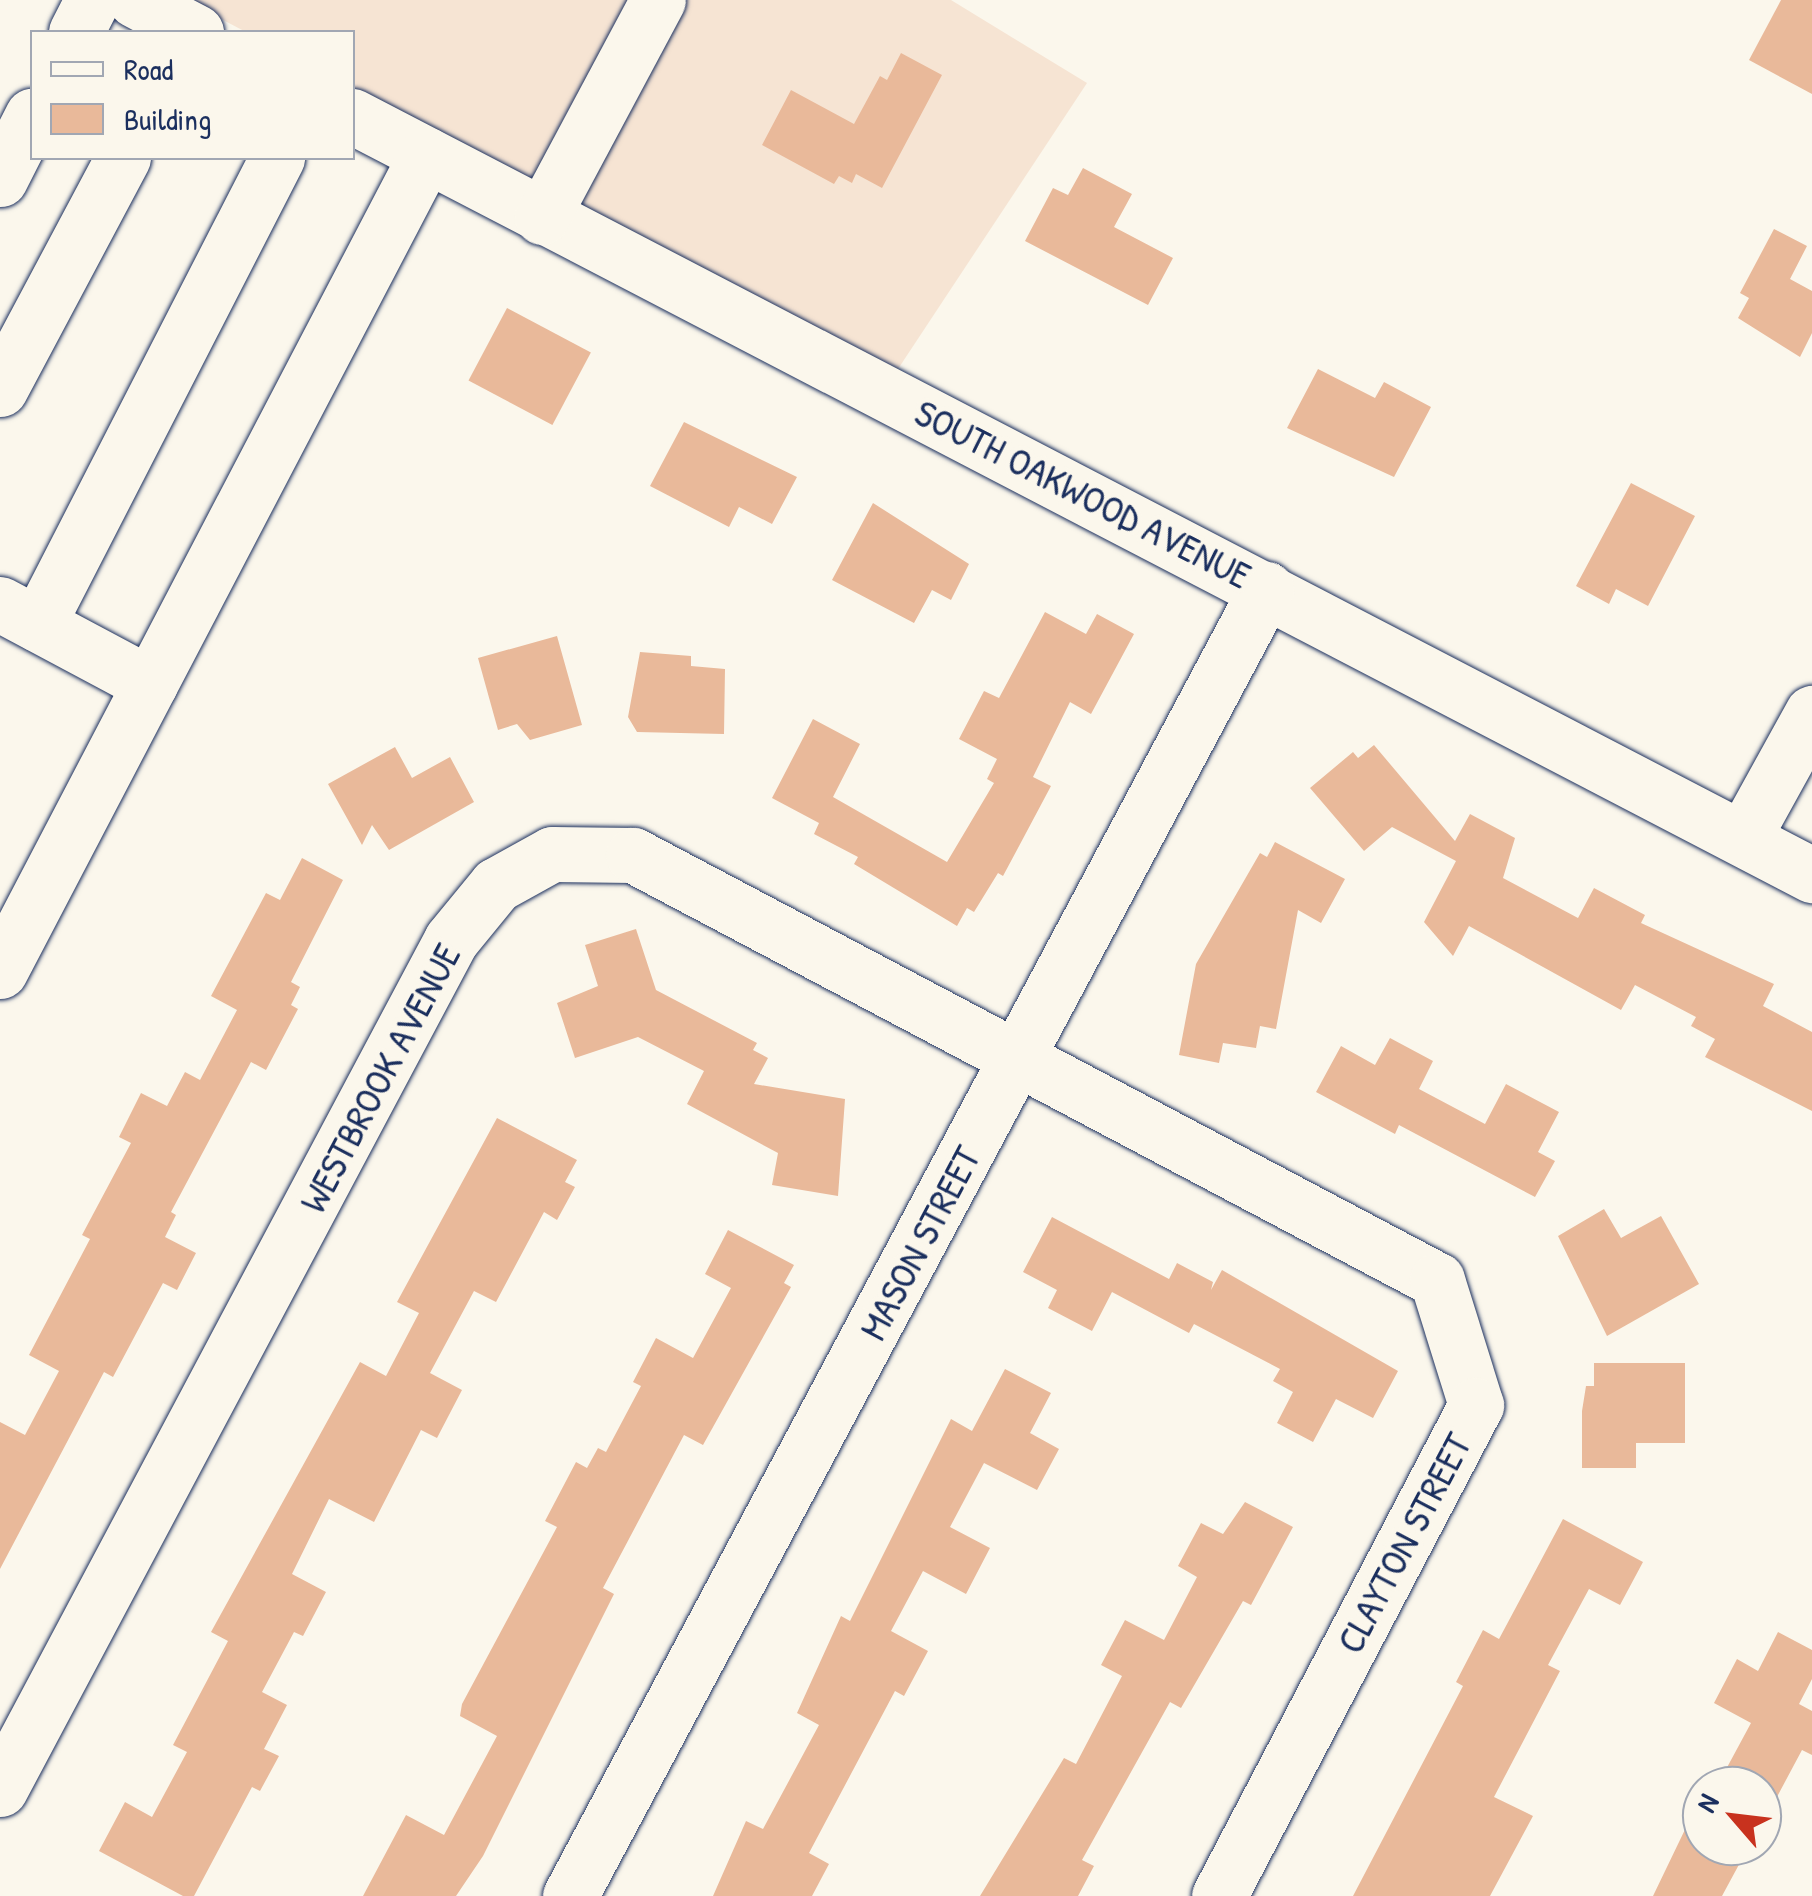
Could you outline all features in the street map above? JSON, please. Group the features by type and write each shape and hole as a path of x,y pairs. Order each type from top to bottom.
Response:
{"street":[{"path":"77,30 92,0"},
{"path":"135,0 188,30"},
{"path":"542,216 658,0"},
{"name":"SOUTH OAKWOOD AVENUE","path":"355,118 1812,875"},
{"path":"0,179 30,120"},
{"path":"0,971 426,155"},
{"path":"0,389 122,160"},
{"path":"150,684 19,614 276,160"},
{"name":"MASON STREET","path":"570,1896 1020,1058 1266,588"},
{"path":"1743,838 1812,713"},
{"name":"WESTBROOK AVENUE","path":"0,1790 451,940 496,885 552,854 633,855 1020,1058"},
{"name":"CLAYTON STREET","path":"1020,1058 1437,1280 1476,1405 1219,1896"}],"shaded area":[{"path":"185,0 628,0 530,184 355,90 355,30 242,30"},
{"path":"687,0 951,0 1087,83 896,372 577,208"}],"building":[{"path":"1781,0 1812,0 1812,94 1749,60"},
{"path":"901,53 942,75 882,188 856,174 852,183 839,176 834,184 762,145 791,90 854,124 880,76 887,80"},
{"path":"1083,168 1132,194 1114,227 1173,258 1148,305 1025,241 1053,188 1068,195"},
{"path":"1774,229 1807,246 1790,279 1812,291 1812,333 1800,357 1738,318 1749,298 1740,293"},
{"path":"507,308 591,353 552,425 469,380"},
{"path":"1318,369 1375,398 1384,382 1431,407 1394,477 1287,428"},
{"path":"684,422 797,477 772,524 739,507 729,527 650,486"},
{"path":"1631,483 1695,516 1648,606 1616,589 1609,604 1576,586"},
{"path":"873,503 969,564 951,600 932,590 914,623 832,580"},
{"path":"1045,612 1086,634 1097,614 1134,634 1091,714 1070,702 1033,777 1051,786 1003,876 998,873 974,912 967,908 957,926 854,864 858,857 814,834 819,823 772,798 813,719 860,744 833,797 947,862 994,783 987,779 997,759 959,739 984,691 999,698"},
{"path":"557,636 582,725 530,740 517,724 498,730 478,658"},
{"path":"640,652 691,656 691,666 725,669 724,734 637,732 628,717"},
{"path":"1374,745 1455,841 1470,814 1515,838 1503,878 1578,918 1594,888 1645,915 1641,923 1774,984 1763,1006 1812,1032 1812,1111 1705,1057 1715,1039 1691,1026 1696,1017 1635,985 1621,1010 1469,926 1453,956 1424,922 1456,861 1392,827 1364,851 1310,788 1353,752 1358,758"},
{"path":"395,747 412,778 450,757 474,802 389,850 372,825 362,845 328,784"},
{"path":"1275,842 1345,879 1321,923 1298,910 1276,1029 1260,1026 1256,1048 1223,1043 1219,1063 1179,1055 1196,964 1260,853 1267,857"},
{"path":"302,858 343,880 291,982 300,987 291,1005 298,1009 266,1070 251,1062 171,1212 176,1215 165,1237 196,1253 177,1290 163,1283 113,1377 104,1372 0,1569 0,1422 25,1435 59,1371 29,1355 90,1239 82,1235 131,1143 119,1137 141,1093 167,1106 185,1072 200,1080 237,1010 211,996 266,893 280,900"},
{"path":"636,929 656,990 757,1043 753,1050 768,1058 754,1084 845,1099 838,1196 772,1185 778,1153 687,1104 704,1071 638,1037 575,1058 557,1003 598,986 585,945"},
{"path":"1390,1038 1433,1061 1419,1089 1485,1124 1506,1084 1559,1112 1538,1152 1555,1161 1535,1197 1399,1125 1395,1134 1316,1092 1341,1046 1375,1065"},
{"path":"497,1118 577,1160 565,1182 575,1187 557,1220 544,1212 496,1302 474,1291 430,1373 462,1390 437,1438 421,1430 374,1522 329,1499 292,1574 326,1592 303,1636 294,1632 262,1692 287,1705 264,1749 279,1756 260,1791 252,1787 194,1896 183,1896 99,1851 125,1802 152,1817 187,1752 173,1745 228,1641 211,1632 360,1362 386,1376 419,1313 397,1302"},
{"path":"1604,1209 1621,1238 1661,1216 1699,1284 1607,1336 1558,1236"},
{"path":"1052,1217 1169,1279 1177,1263 1213,1282 1211,1290 1222,1270 1398,1371 1373,1418 1336,1399 1313,1442 1277,1423 1293,1392 1273,1381 1280,1369 1194,1324 1189,1333 1112,1292 1092,1331 1048,1308 1057,1290 1023,1272"},
{"path":"728,1230 794,1265 784,1283 791,1287 703,1445 684,1435 603,1588 614,1594 483,1856 456,1896 363,1896 406,1815 444,1835 497,1736 460,1716 462,1704 557,1527 545,1521 576,1462 587,1468 598,1448 606,1452 641,1386 633,1382 656,1338 693,1358 731,1288 705,1274"},
{"path":"1594,1363 1685,1363 1685,1443 1636,1443 1636,1468 1582,1468 1582,1411 1586,1386 1594,1386"},
{"path":"1005,1369 1051,1393 1030,1433 1059,1449 1037,1490 984,1463 950,1527 990,1548 966,1594 923,1571 891,1631 928,1651 904,1696 895,1691 809,1853 829,1864 812,1896 713,1896 746,1821 763,1829 819,1725 797,1713 841,1616 850,1621 951,1419 972,1431"},
{"path":"1245,1502 1293,1527 1251,1605 1243,1601 1181,1708 1170,1702 1082,1860 1094,1866 1078,1896 980,1896 1064,1758 1076,1764 1122,1676 1101,1665 1125,1620 1164,1640 1197,1577 1178,1566 1201,1523 1223,1534"},
{"path":"1563,1519 1643,1562 1620,1605 1589,1589 1548,1665 1560,1671 1494,1797 1533,1816 1490,1896 1353,1896 1463,1686 1456,1682 1483,1630 1499,1639"},
{"path":"1778,1632 1812,1650 1812,1679 1799,1704 1812,1711 1812,1755 1802,1750 1782,1787 1782,1766 1728,1766 1751,1723 1714,1703 1737,1659 1758,1671"},
{"path":"1682,1836 1682,1866 1738,1866 1722,1896 1653,1896"}]}
